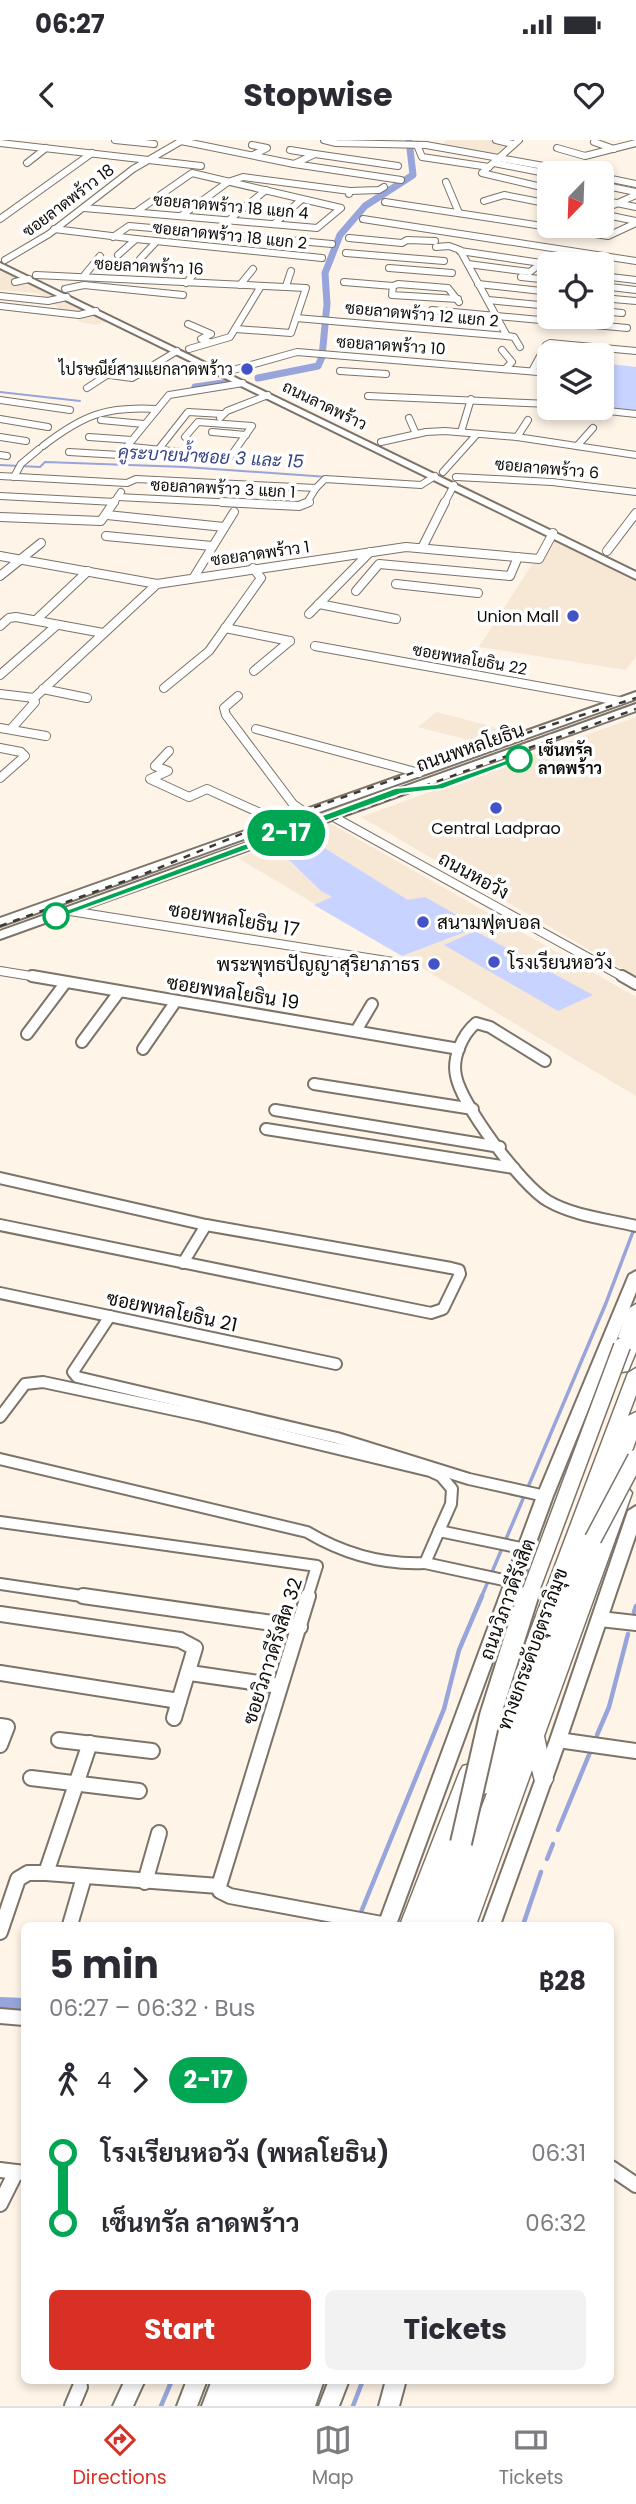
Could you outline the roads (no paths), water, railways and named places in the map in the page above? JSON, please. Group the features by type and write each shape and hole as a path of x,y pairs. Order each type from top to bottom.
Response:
{"highway":[{"path":"461,1843 487,1724 535,1581 636,1309"},
{"name":"ถนนวิภาวดีรังสิต","path":"411,1922 636,1330"},
{"name":"ทางยกระดับอุตราภิมุข","path":"430,1922 636,1373"},
{"name":"ทางยกระดับอุตราภิมุข","path":"449,1922 593,1539 636,1416"},
{"path":"593,1539 636,1457"},
{"path":"467,1922 636,1457"},
{"path":"497,1630 540,1586"},
{"path":"536,1736 543,1780"},
{"path":"227,2406 235,2384"},
{"path":"248,2406 256,2384"},
{"path":"272,2406 280,2384"},
{"path":"287,2406 295,2384"}],"main road":[{"name":"ถนนลาดพร้าว","path":"2,261 233,370 268,391 279,401 607,551 635,571"},
{"name":"ถนนลาดพร้าว","path":"66,293 96,311 257,390 291,398 439,474"},
{"path":"279,401 291,398"},
{"name":"ถนนลาดพร้าว","path":"455,481 558,536 635,571"},
{"name":"ถนนพหลโยธิน","path":"0,922 636,695"},
{"name":"ถนนพหลโยธิน","path":"0,935 636,708"},
{"path":"82,893 95,902"},
{"path":"15,917 26,926"},
{"name":"ถนนวิภาวดีรังสิต","path":"388,1922 545,1496 636,1275"},
{"path":"492,1922 636,1511"},
{"path":"123,2406 133,2384"},
{"path":"187,2406 195,2384"},
{"path":"212,2406 220,2384"},
{"path":"305,2406 313,2384"},
{"path":"329,2406 337,2384"},
{"path":"389,2406 395,2384"}],"street":[{"path":"116,140 154,144"},
{"path":"324,140 349,144 417,145 537,164"},
{"path":"496,140 516,142"},
{"path":"182,141 294,164 401,180"},
{"name":"ซอยลาดพร้าว 18","path":"2,261 84,208 118,179 182,141"},
{"path":"516,142 482,173 537,186"},
{"path":"594,142 616,149"},
{"path":"557,148 584,156 636,143"},
{"path":"1,144 95,152 201,166"},
{"path":"252,145 267,148 253,155"},
{"path":"417,145 422,157 537,172"},
{"path":"27,163 46,148"},
{"path":"290,150 398,166"},
{"path":"0,219 95,152"},
{"path":"294,164 315,154"},
{"path":"305,159 339,165"},
{"name":"ซอยลาดพร้าว 18 แยก 4","path":"84,208 320,228 341,208 192,173 136,212"},
{"path":"181,215 228,182 243,177 350,193 384,187"},
{"path":"614,179 636,184"},
{"path":"446,183 459,213"},
{"path":"614,188 636,193"},
{"path":"229,220 266,190"},
{"path":"614,205 636,193"},
{"path":"484,201 500,195 537,202"},
{"path":"274,224 301,200"},
{"path":"385,202 608,236 636,222"},
{"path":"614,202 636,207"},
{"path":"614,216 636,222"},
{"path":"363,219 636,261"},
{"path":"113,237 129,226 332,244"},
{"name":"ซอยลาดพร้าว 18 แยก 2","path":"54,229 322,258"},
{"path":"435,243 433,236 440,229"},
{"path":"435,243 449,231"},
{"path":"349,238 435,243 460,251 541,263 530,272 468,264"},
{"name":"ซอยลาดพร้าว 18 แยก 2","path":"118,255 136,239"},
{"path":"140,259 156,242"},
{"path":"384,257 390,242"},
{"name":"ซอยลาดพร้าว 12 แยก 2","path":"435,243 457,281"},
{"path":"553,252 559,248"},
{"name":"ซอยลาดพร้าว 12 แยก 2","path":"460,251 507,335"},
{"path":"346,253 444,261"},
{"path":"83,276 100,257"},
{"path":"186,283 201,266"},
{"path":"388,268 452,273"},
{"path":"240,285 253,269"},
{"path":"286,286 291,271"},
{"path":"472,272 537,279"},
{"name":"ซอยลาดพร้าว 16","path":"15,282 32,277 83,276 261,286"},
{"path":"614,277 636,280"},
{"path":"344,282 367,281 393,286 398,284 448,288 467,312"},
{"path":"362,294 367,281"},
{"path":"478,284 537,291"},
{"path":"0,296 48,301 84,285 183,295"},
{"path":"189,349 228,338 261,286 306,288 290,333 236,329"},
{"path":"393,286 391,294 458,299"},
{"path":"614,287 636,290"},
{"path":"614,299 636,302"},
{"path":"488,300 537,305"},
{"path":"0,306 79,315 96,311"},
{"path":"432,310 627,328"},
{"path":"614,312 622,313"},
{"name":"ซอยลาดพร้าว 12 แยก 2","path":"296,318 445,327 507,335"},
{"path":"188,324 211,334 201,339 212,343"},
{"path":"507,335 514,337 520,347"},
{"path":"532,371 546,345 550,343 636,351"},
{"path":"502,350 512,362 505,369"},
{"path":"80,371 133,378 177,351"},
{"name":"ซอยลาดพร้าว 10","path":"233,370 296,352 388,356 537,372"},
{"path":"361,373 370,356"},
{"path":"340,371 386,374"},
{"path":"87,388 107,375"},
{"path":"69,452 117,455 132,444 144,424 169,395 243,383"},
{"path":"216,422 222,414 268,391"},
{"path":"368,396 537,403"},
{"path":"461,432 471,399"},
{"path":"0,400 70,411"},
{"path":"0,420 23,403"},
{"path":"14,477 19,466 72,423 95,410 110,411 120,406 157,409"},
{"path":"158,450 188,412 222,414"},
{"path":"614,412 636,414"},
{"path":"409,418 416,433"},
{"path":"0,420 48,427"},
{"path":"101,420 144,424"},
{"path":"517,437 528,420"},
{"path":"89,437 158,450 230,457 251,426 198,422 185,437"},
{"path":"578,446 593,428"},
{"path":"212,432 246,435"},
{"path":"381,442 416,433 461,432 636,454"},
{"path":"0,476 127,483 136,479 316,488 325,479 421,485 439,474 477,434"},
{"path":"0,437 26,441"},
{"path":"422,548 455,481"},
{"name":"ซอยลาดพร้าว 6","path":"455,481 552,481 636,492"},
{"path":"0,517 96,522 107,515 127,483"},
{"name":"ซอยลาดพร้าว 3 แยก 1","path":"0,496 299,506 309,503 316,488"},
{"path":"194,577 234,512"},
{"path":"607,551 636,513"},
{"path":"107,515 224,527"},
{"path":"106,536 212,547"},
{"name":"ซอยลาดพร้าว 1","path":"157,584 406,547 539,559 558,536"},
{"path":"0,576 41,542"},
{"path":"437,588 454,551"},
{"path":"309,614 370,552"},
{"path":"0,556 157,584"},
{"path":"356,591 379,564 510,576 518,557"},
{"path":"164,688 209,651 261,578 253,568"},
{"path":"36,620 88,571"},
{"path":"32,699 157,584"},
{"path":"396,584 478,593"},
{"path":"318,604 396,619"},
{"path":"0,626 12,617 103,633"},
{"path":"0,675 57,625"},
{"path":"225,628 290,641 254,671"},
{"name":"ซอยพหลโยธิน 22","path":"315,646 533,680 619,701"},
{"path":"43,689 87,698"},
{"path":"0,694 32,699"},
{"path":"238,696 224,708 226,715 293,804 306,813"},
{"path":"10,729 33,708 35,702 32,699"},
{"path":"0,727 46,736"},
{"path":"256,729 419,773"},
{"path":"0,748 21,752 25,756 0,778"},
{"path":"169,751 155,766 168,771 150,779 189,797 207,789 280,822"},
{"name":"ถนนหอวัง","path":"332,816 636,984"},
{"name":"ซอยพหลโยธิน 17","path":"71,911 393,962"},
{"name":"ซอยพหลโยธิน 19","path":"0,971 459,1049"},
{"path":"27,1034 66,982"},
{"path":"82,1042 120,992"},
{"path":"143,1049 176,1001"},
{"path":"356,1031 372,1004"},
{"path":"545,1061 482,1024 472,1027 459,1049 455,1075 473,1109 528,1185 547,1200 636,1226"},
{"path":"314,1084 473,1109"},
{"path":"275,1110 500,1147"},
{"path":"266,1129 514,1168"},
{"path":"0,1178 206,1225 451,1268 458,1270 460,1274 443,1309 431,1313 0,1225"},
{"path":"183,1263 206,1225"},
{"name":"ซอยพหลโยธิน 21","path":"0,1293 336,1364"},
{"path":"110,1316 73,1372 77,1377 337,1438 469,1479 545,1496"},
{"path":"0,1417 25,1384 43,1382 211,1418 439,1474 453,1489 454,1495 425,1563"},
{"path":"0,1459 306,1532 357,1556 398,1564 425,1563 513,1582"},
{"name":"ซอยวิภาวดีรังสิต 32","path":"0,1522 316,1565 318,1570 219,1886"},
{"path":"439,1531 526,1549"},
{"path":"0,1584 300,1627"},
{"path":"0,1614 187,1642 195,1648 190,1673 174,1718"},
{"path":"600,1619 636,1623"},
{"path":"0,1673 179,1701"},
{"path":"190,1673 280,1686"},
{"path":"0,1726 7,1727 0,1745"},
{"path":"59,1740 152,1751"},
{"path":"558,1740 636,1751"},
{"path":"47,1873 90,1743"},
{"path":"31,1778 139,1791"},
{"path":"145,1882 159,1833"},
{"path":"0,1933 18,1880 28,1873 219,1886 220,1891 230,1896 371,1922"},
{"path":"71,1922 84,1877"},
{"path":"0,2016 21,2018"},
{"path":"0,2170 20,2173 0,2204"},
{"path":"614,2170 636,2185"},
{"path":"72,2406 80,2387"}],"waterway":[{"path":"258,378 318,366 322,357 327,304 325,273 340,235 365,206 413,175 409,140"},
{"path":"195,387 230,382"},
{"name":"คูระบายน้ำซอย 3 และ 15","path":"0,392 80,401"},
{"name":"คูระบายน้ำซอย 3 และ 15","path":"0,465 40,467 45,462 185,467 328,477"},
{"path":"481,1598 606,1303 634,1229"},
{"path":"359,1917 444,1709 459,1650 482,1596"},
{"path":"634,1612 636,1606"},
{"path":"597,1735 609,1707 628,1634"},
{"path":"558,1830 591,1750"},
{"path":"547,1859 553,1844"},
{"path":"524,1922 541,1872"},
{"path":"0,2005 21,2006"},
{"path":"161,2406 170,2384"},
{"path":"353,2406 361,2384"}],"railway":[{"path":"0,926 144,874 258,827 538,729 636,698"},
{"path":"224,851 315,826 636,709"}],"place":[{"name":"ไปรษณีย์สามแยกลาดพร้าว","path":"247,369"},
{"name":"Union Mall","path":"573,616"},
{"name":"เซ็นทรัล ลาดพร้าว","path":"519,759"},
{"name":"Central Ladprao","path":"496,808"},
{"name":"สนามฟุตบอล","path":"423,922"},
{"name":"โรงเรียนหอวัง","path":"494,962"},
{"name":"พระพุทธปัญญาสุริยาภาธร","path":"434,964"}]}
